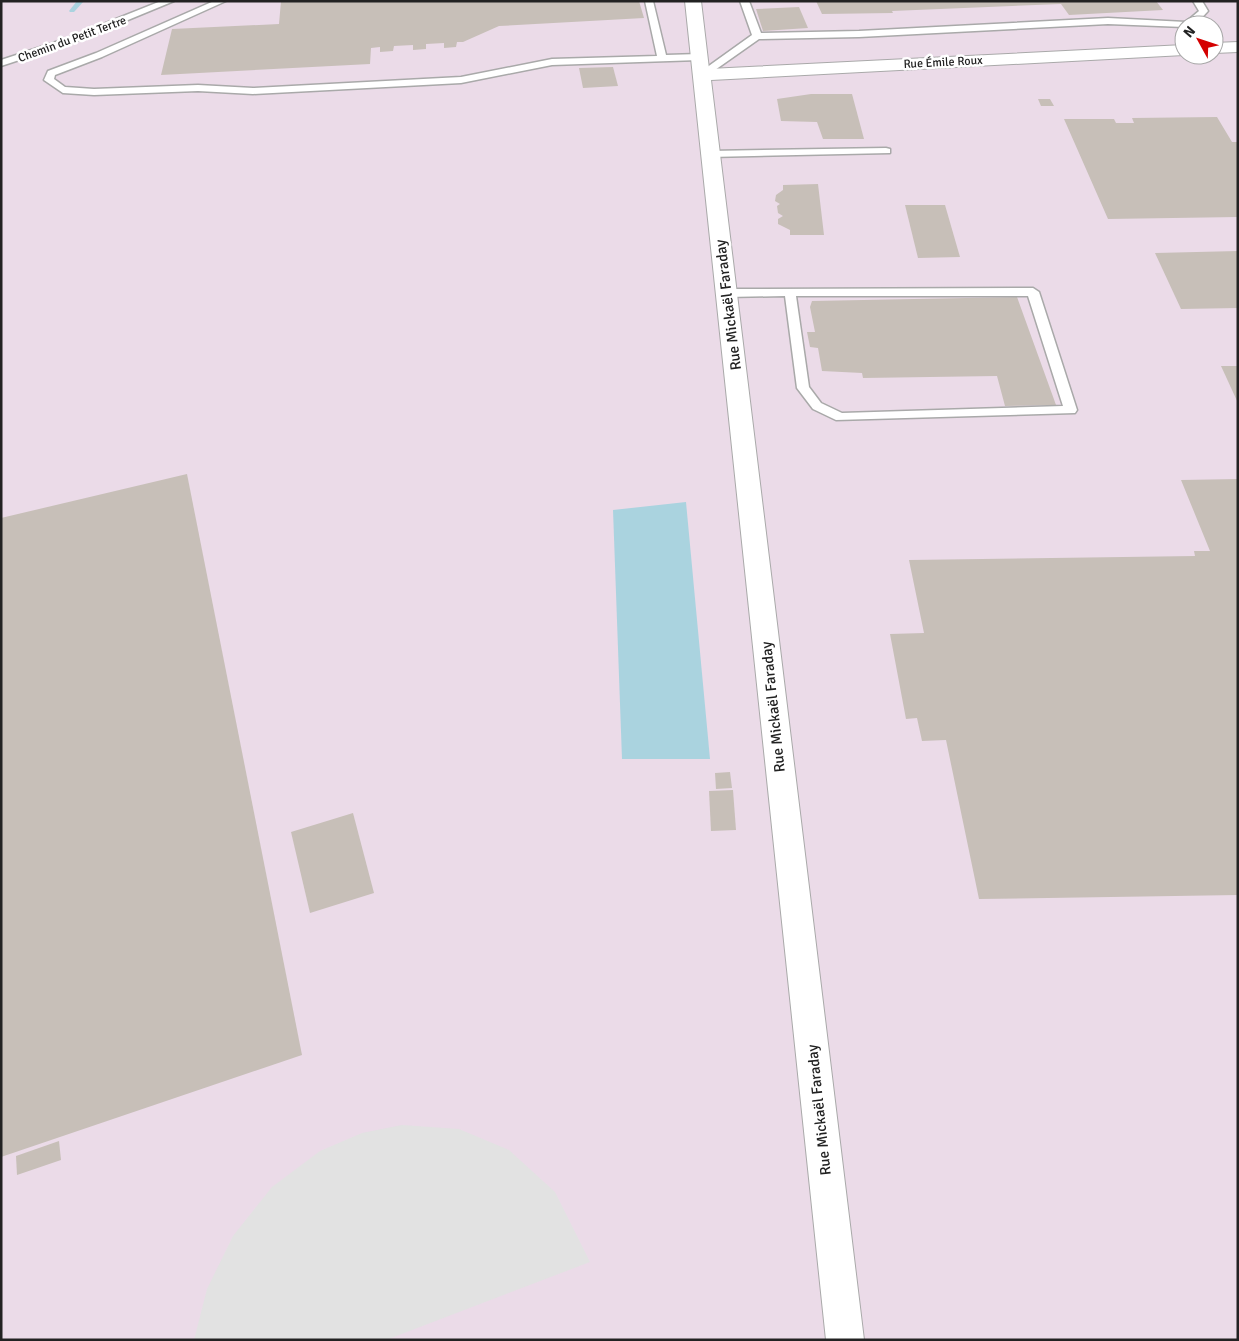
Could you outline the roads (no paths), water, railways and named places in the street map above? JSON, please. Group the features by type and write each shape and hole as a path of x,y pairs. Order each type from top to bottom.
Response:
{"street":[{"name":"Rue Mickaël Faraday","path":"693,1 845,1340"},
{"path":"1224,48 1238,47"},
{"name":"Rue Émile Roux","path":"700,66 1174,50"}],"lane":[{"name":"Chemin du Petit Tertre","path":"1,63 74,39 170,1"},
{"path":"222,1 99,55 51,73 48,80 63,90 94,92 198,88 253,91 461,80 552,62 662,58 700,66 757,36 859,34 1108,21 1174,23"},
{"path":"649,1 662,58"},
{"path":"744,1 757,36"},
{"path":"1196,1 1204,11 1199,15"},
{"path":"710,154 886,151"},
{"path":"727,293 1033,292 1071,410 840,417 817,406 803,388 790,293"}],"water":[{"path":"686,502 710,759 622,759 613,510"}],"waterway":[{"path":"72,11 81,1"}]}
